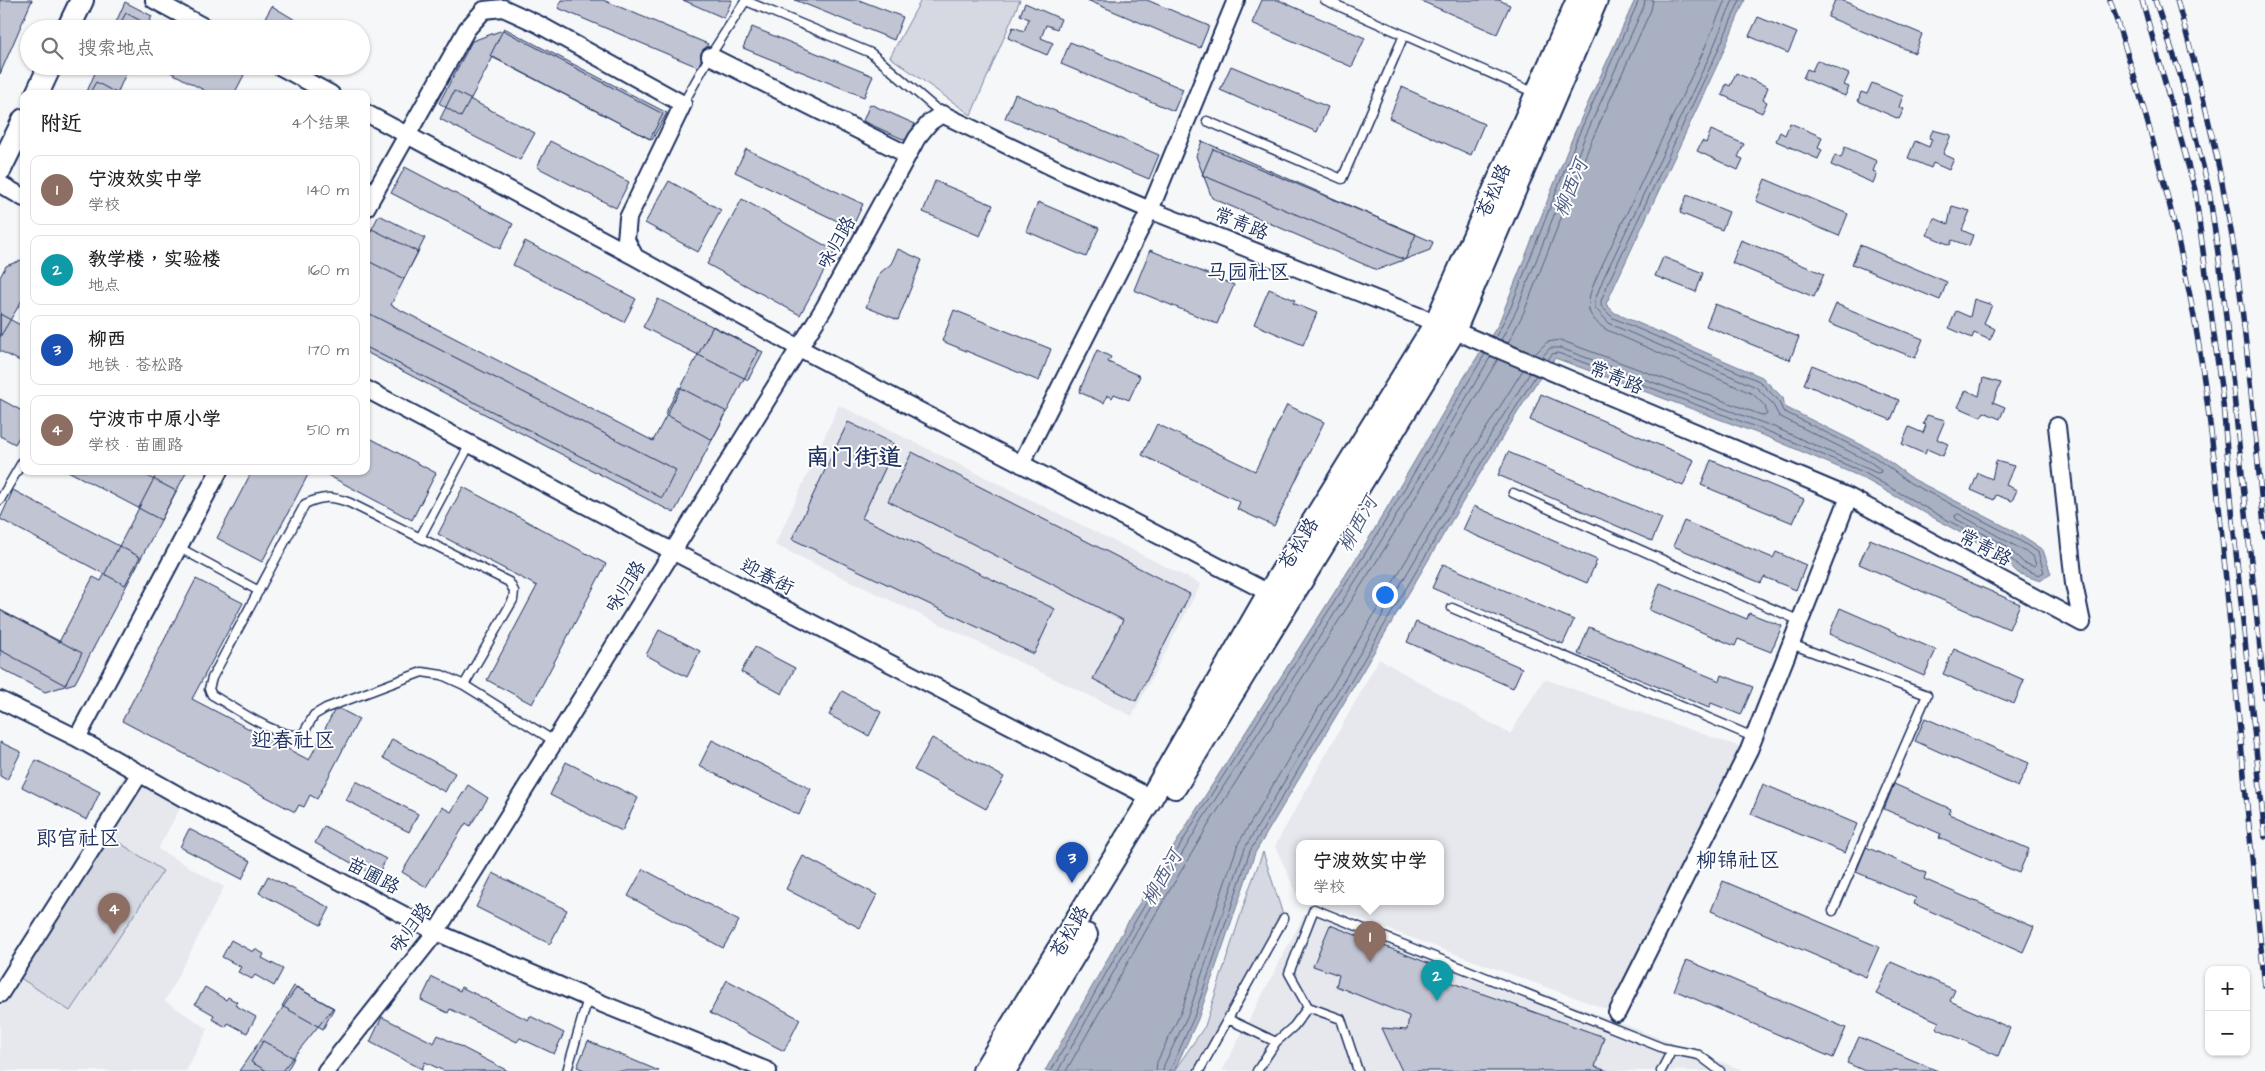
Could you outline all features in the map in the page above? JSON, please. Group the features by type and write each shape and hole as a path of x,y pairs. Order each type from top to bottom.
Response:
{"main road":[{"path":"72,20 82,0"},
{"name":"苍松路","path":"984,1071 1151,798 1269,593 1451,329 1537,93 1578,0"},
{"name":"苍松路","path":"1004,1071 1451,329 1596,0"},
{"path":"39,90 46,75"},
{"path":"0,169 20,128"}],"street":[{"path":"154,0 191,20"},
{"path":"1021,464 1150,210 1236,0"},
{"path":"370,196 409,135 467,29 484,10 503,8 538,24 683,104 628,218 626,240 635,257"},
{"path":"710,56 908,155"},
{"path":"296,75 324,90"},
{"name":"常青路","path":"942,114 1150,210 1451,329 1849,497 2082,622 2074,584 2057,426"},
{"name":"咏归路","path":"326,1071 436,932 824,308 917,138 930,122 942,114"},
{"path":"370,115 635,257 799,348 1269,593"},
{"path":"0,184 20,196"},
{"name":"迎春街","path":"370,391 672,551 1151,798"},
{"path":"77,738 217,475"},
{"path":"1617,1014 1753,737 1849,497"},
{"name":"苗圃路","path":"0,700 77,738 140,774 436,932 588,998 768,1071"},
{"path":"0,994 140,774"}],"lane":[{"path":"683,104 710,56 746,0 871,53 942,114"},
{"path":"1324,0 1537,93"},
{"path":"1207,121 1342,179 1404,35"},
{"path":"420,538 470,444"},
{"path":"0,500 20,467"},
{"path":"1513,493 1800,621"},
{"path":"464,685 513,600 514,591 509,582 335,497 318,497 305,504 212,678 209,689 212,696 274,730 294,736 303,734 314,715 326,708 422,672 442,675 464,685 554,741"},
{"path":"178,547 259,591"},
{"path":"1452,608 1753,737"},
{"path":"1791,644 1926,695 1833,911"},
{"path":"1358,1071 1341,1019 1308,1007 1289,973 1314,909 1662,1048 1699,1056 1720,1071"},
{"path":"1199,1071 1284,918"},
{"path":"567,1071 588,998"},
{"path":"1257,1071 1276,1042 1294,1026 1308,1007"},
{"path":"1228,1019 1276,1042"},
{"path":"1660,1071 1672,1050"}],"shaded area":[{"path":"921,0 1020,0 971,115 890,57"},
{"path":"839,405 1201,584 1132,716 775,545"},
{"path":"1379,659 1510,734 1544,679 1749,750 1617,1013 1322,905 1444,905 1444,840 1296,840 1296,892 1275,846"},
{"path":"129,767 185,799 158,849 224,887 165,1001 208,1029 186,1071 0,1071 0,982"},
{"path":"111,837 163,871 70,1011 19,977"},
{"path":"1263,852 1284,918 1195,1071 1174,1071 1205,1026 1249,889"},
{"path":"1309,905 1313,905 1745,1071 1222,1071"}],"water":[{"name":"柳西河","path":"1635,0 1745,0 1720,59 1606,304 1615,313 1762,377 1783,398 1785,407 1876,452 1913,479 2010,529 2043,550 2051,574 2040,581 2018,573 2000,555 1861,477 1770,438 1555,358 1534,386 1468,493 1255,853 1198,1019 1174,1071 1045,1071 1131,917 1193,815 1371,535 1463,379 1498,325 1574,134"}],"building":[{"path":"0,0 32,0 23,20 20,20 20,28 0,74"},
{"path":"562,0 603,0 708,44 698,67 558,8"},
{"path":"683,0 732,0 724,18"},
{"path":"795,0 859,0 903,17 894,40"},
{"path":"1087,0 1147,0 1209,26 1200,48"},
{"path":"1262,0 1278,0 1365,38 1352,67 1252,23"},
{"path":"1419,0 1499,0 1510,5 1497,34"},
{"path":"1835,0 1841,0 1922,34 1915,53 1828,17"},
{"path":"125,2 152,16 150,20 117,20"},
{"path":"1025,3 1061,19 1057,29 1046,25 1041,38 1053,43 1047,55 1008,38 1013,27 1024,31 1029,19 1020,15"},
{"path":"272,6 295,20 264,20"},
{"path":"126,13 139,20 122,20"},
{"path":"1758,17 1797,33 1788,53 1749,36"},
{"path":"752,27 873,76 864,97 743,48"},
{"path":"504,28 667,113 652,140 490,56"},
{"path":"503,30 663,114 650,139 493,57 461,117 439,103 472,41"},
{"path":"1070,42 1183,89 1174,111 1061,64"},
{"path":"1817,60 1849,74 1844,85 1849,87 1845,96 1803,78 1807,69 1812,71"},
{"path":"1231,66 1328,107 1317,132 1220,90"},
{"path":"1736,73 1768,87 1763,100 1767,102 1762,113 1722,95 1726,84 1730,86"},
{"path":"94,75 125,75 119,90 88,90"},
{"path":"176,75 244,75 236,90 204,90"},
{"path":"96,82 111,90 91,90"},
{"path":"1872,83 1903,96 1899,107 1904,109 1899,119 1858,101 1861,92 1867,94"},
{"path":"1402,87 1484,124 1471,155 1389,118"},
{"path":"454,91 535,133 520,160 440,119"},
{"path":"1015,94 1159,155 1149,179 1005,118"},
{"path":"870,104 915,124 907,141 863,121"},
{"path":"1790,123 1822,137 1818,148 1822,150 1818,159 1776,141 1780,132 1785,135"},
{"path":"1711,130 1744,144 1738,157 1743,159 1738,170 1697,151 1702,141 1706,143"},
{"path":"1933,130 1951,135 1943,154 1954,159 1949,170 1933,163 1931,168 1908,158 1915,141 1929,147 1932,139 1929,138"},
{"path":"550,141 629,182 616,208 537,167"},
{"path":"1202,141 1433,242 1430,250 1377,270 1212,198 1196,156"},
{"path":"1845,147 1877,161 1873,171 1877,173 1873,183 1831,165 1835,155 1841,158"},
{"path":"746,149 863,204 852,228 735,172"},
{"path":"1213,149 1416,234 1405,260 1202,175"},
{"path":"405,167 513,224 500,249 391,193"},
{"path":"1765,179 1848,214 1839,236 1756,201"},
{"path":"669,181 721,210 698,252 645,223"},
{"path":"935,181 993,205 980,236 923,212"},
{"path":"1687,195 1729,212 1722,230 1680,213"},
{"path":"742,199 835,251 800,315 707,264"},
{"path":"1038,202 1099,228 1086,257 1026,231"},
{"path":"1952,206 1970,211 1962,230 1973,235 1969,246 1952,240 1950,245 1927,235 1934,218 1948,224"},
{"path":"379,215 425,238 391,305 653,441 713,326 759,350 674,513 370,354 370,232"},
{"path":"372,229 418,252 404,279 370,262 370,233"},
{"path":"1741,240 1824,274 1814,297 1732,263"},
{"path":"525,241 636,299 624,322 513,265"},
{"path":"1860,245 1947,282 1940,300 1852,264"},
{"path":"898,249 922,260 898,320 866,307 880,273 891,264"},
{"path":"1150,250 1234,285 1217,324 1134,290"},
{"path":"1663,257 1703,273 1696,292 1655,276"},
{"path":"20,261 20,304 0,337 0,277 6,266"},
{"path":"1269,289 1295,300 1293,303 1317,313 1303,345 1254,324"},
{"path":"658,299 763,352 748,380 643,327"},
{"path":"1974,299 1992,305 1984,323 1995,329 1990,340 1974,333 1972,338 1949,328 1956,311 1970,317"},
{"path":"1715,304 1799,337 1790,360 1706,326"},
{"path":"1836,304 1923,339 1915,358 1828,323"},
{"path":"954,310 1051,349 1039,381 942,341"},
{"path":"0,314 20,325 20,361 0,351"},
{"path":"370,314 676,470 662,498 370,349"},
{"path":"1097,350 1111,357 1108,362 1140,376 1129,400 1114,394 1112,398 1107,395 1104,403 1079,392"},
{"path":"1812,365 1899,400 1891,420 1804,384"},
{"path":"1983,378 2001,383 1993,402 2005,407 2000,419 1984,412 1981,417 1958,407 1966,390 1979,396"},
{"path":"679,387 727,412 712,440 665,414"},
{"path":"1541,394 1694,460 1683,486 1530,420"},
{"path":"0,399 20,410 20,435 15,444 0,436"},
{"path":"1287,405 1324,422 1274,526 1237,509 1240,502 1142,455 1157,424 1255,471"},
{"path":"1927,415 1945,420 1937,439 1948,444 1943,456 1927,449 1925,454 1902,444 1909,427 1923,433 1926,425 1923,424"},
{"path":"848,422 896,445 862,518 1055,609 1034,654 792,539"},
{"path":"370,438 436,473 412,520 328,475 370,475"},
{"path":"912,452 1190,594 1136,701 1093,679 1123,620 888,501"},
{"path":"1508,452 1662,518 1652,541 1498,475"},
{"path":"1711,460 1804,499 1793,523 1701,485"},
{"path":"1996,461 2014,466 2006,485 2017,490 2012,501 1996,495 1994,500 1971,490 1978,473 1992,479"},
{"path":"76,475 146,475 176,491 161,520"},
{"path":"156,475 185,475 75,683 45,692 0,668 0,610 59,642 93,577 101,581"},
{"path":"250,475 308,475 262,562 217,538"},
{"path":"463,487 606,564 532,704 487,680 537,586 438,534"},
{"path":"13,490 140,557 125,585 0,519"},
{"path":"1474,506 1597,560 1587,583 1463,530"},
{"path":"1684,521 1773,558 1776,552 1806,565 1796,590 1764,577 1761,583 1673,546"},
{"path":"1870,539 2020,604 2009,629 1859,564"},
{"path":"1443,564 1574,620 1563,644 1432,588"},
{"path":"196,579 243,603 192,699 309,760 336,707 359,719 317,799 310,795 304,807 299,805 295,812 122,721"},
{"path":"1660,583 1747,619 1749,613 1782,626 1771,652 1738,639 1735,646 1649,610"},
{"path":"1840,608 1936,650 1924,676 1829,634"},
{"path":"0,610 82,653 65,685 0,650"},
{"path":"1416,622 1522,668 1513,688 1407,642"},
{"path":"1589,627 1720,681 1722,675 1753,687 1741,715 1711,703 1709,708 1578,654"},
{"path":"659,630 700,651 687,677 646,655"},
{"path":"755,647 795,668 782,694 741,672"},
{"path":"1954,649 2024,680 2014,704 1943,674"},
{"path":"842,691 881,712 869,736 829,715"},
{"path":"1925,718 2029,763 2018,787 1915,741"},
{"path":"932,738 1004,777 986,809 914,770"},
{"path":"392,739 455,773 445,792 383,758"},
{"path":"712,740 811,789 799,815 699,766"},
{"path":"0,742 21,752 7,780 0,776"},
{"path":"36,760 100,792 87,820 22,787"},
{"path":"566,762 638,798 622,831 550,795"},
{"path":"356,781 418,814 409,832 346,800"},
{"path":"1763,784 1857,824 1845,853 1751,814"},
{"path":"1894,784 1951,809 1949,814 2029,849 2019,873 1939,838 1941,834 1884,809"},
{"path":"468,785 488,798 470,826 466,823 426,887 402,872 442,807 451,812"},
{"path":"324,826 386,859 377,877 315,843"},
{"path":"189,829 251,861 242,879 180,847"},
{"path":"1866,847 1926,873 1924,879 2034,927 2023,952 1914,904 1916,898 1856,872"},
{"path":"803,856 877,895 860,928 786,889"},
{"path":"643,869 739,921 723,948 628,896"},
{"path":"493,873 567,910 550,944 476,907"},
{"path":"268,876 330,908 321,925 259,893"},
{"path":"1723,881 1879,947 1866,977 1711,911"},
{"path":"1330,925 1433,965 1430,975 1604,1037 1595,1067 1608,1071 1402,1071 1382,1028 1407,1030 1409,1016 1336,986 1339,975 1313,966"},
{"path":"231,940 253,952 255,949 264,954 262,958 283,969 274,986 255,975 252,979 238,972 241,967 222,957"},
{"path":"1687,960 1846,1028 1833,1058 1674,990"},
{"path":"1891,962 1955,990 1950,1001 2010,1028 1998,1056 1936,1028 1939,1022 1876,994"},
{"path":"432,977 460,991 461,987 528,1020 530,1016 564,1033 554,1054 520,1038 517,1042 450,1009 448,1013 421,1000"},
{"path":"727,980 800,1019 784,1051 710,1013"},
{"path":"294,986 334,1008 323,1029 282,1006"},
{"path":"205,987 226,1000 228,997 237,1002 235,1005 256,1017 247,1033 228,1023 226,1027 212,1019 214,1015 195,1004"},
{"path":"297,987 333,1008 282,1071 239,1071"},
{"path":"382,1017 434,1043 438,1035 508,1071 444,1071 425,1062 422,1069 370,1042"},
{"path":"1859,1037 1938,1071 1865,1071 1847,1063"},
{"path":"263,1041 294,1058 287,1071 267,1071 251,1062"},
{"path":"588,1041 659,1071 587,1071 577,1067"}],"railway":[{"path":"2110,0 2144,110 2164,184 2190,296 2203,369 2216,480 2265,986"},
{"path":"2142,0 2195,190 2223,403 2234,533 2265,837"},
{"path":"2155,0 2180,74 2209,190 2223,288 2265,698"},
{"path":"2177,0 2206,108 2229,218 2244,322 2265,536"}],"place":[{"name":"柳西","path":"1072,883"},
{"name":"宁波市中原小学","path":"114,934"},
{"name":"宁波效实中学","path":"1370,962"},
{"name":"教学楼，实验楼","path":"1437,1001"}],"district":[{"name":"马园社区","path":"1248,272"},
{"name":"南门街道","path":"854,458"},
{"name":"迎春社区","path":"293,740"},
{"name":"郎官社区","path":"78,838"},
{"name":"柳锦社区","path":"1738,860"}]}
